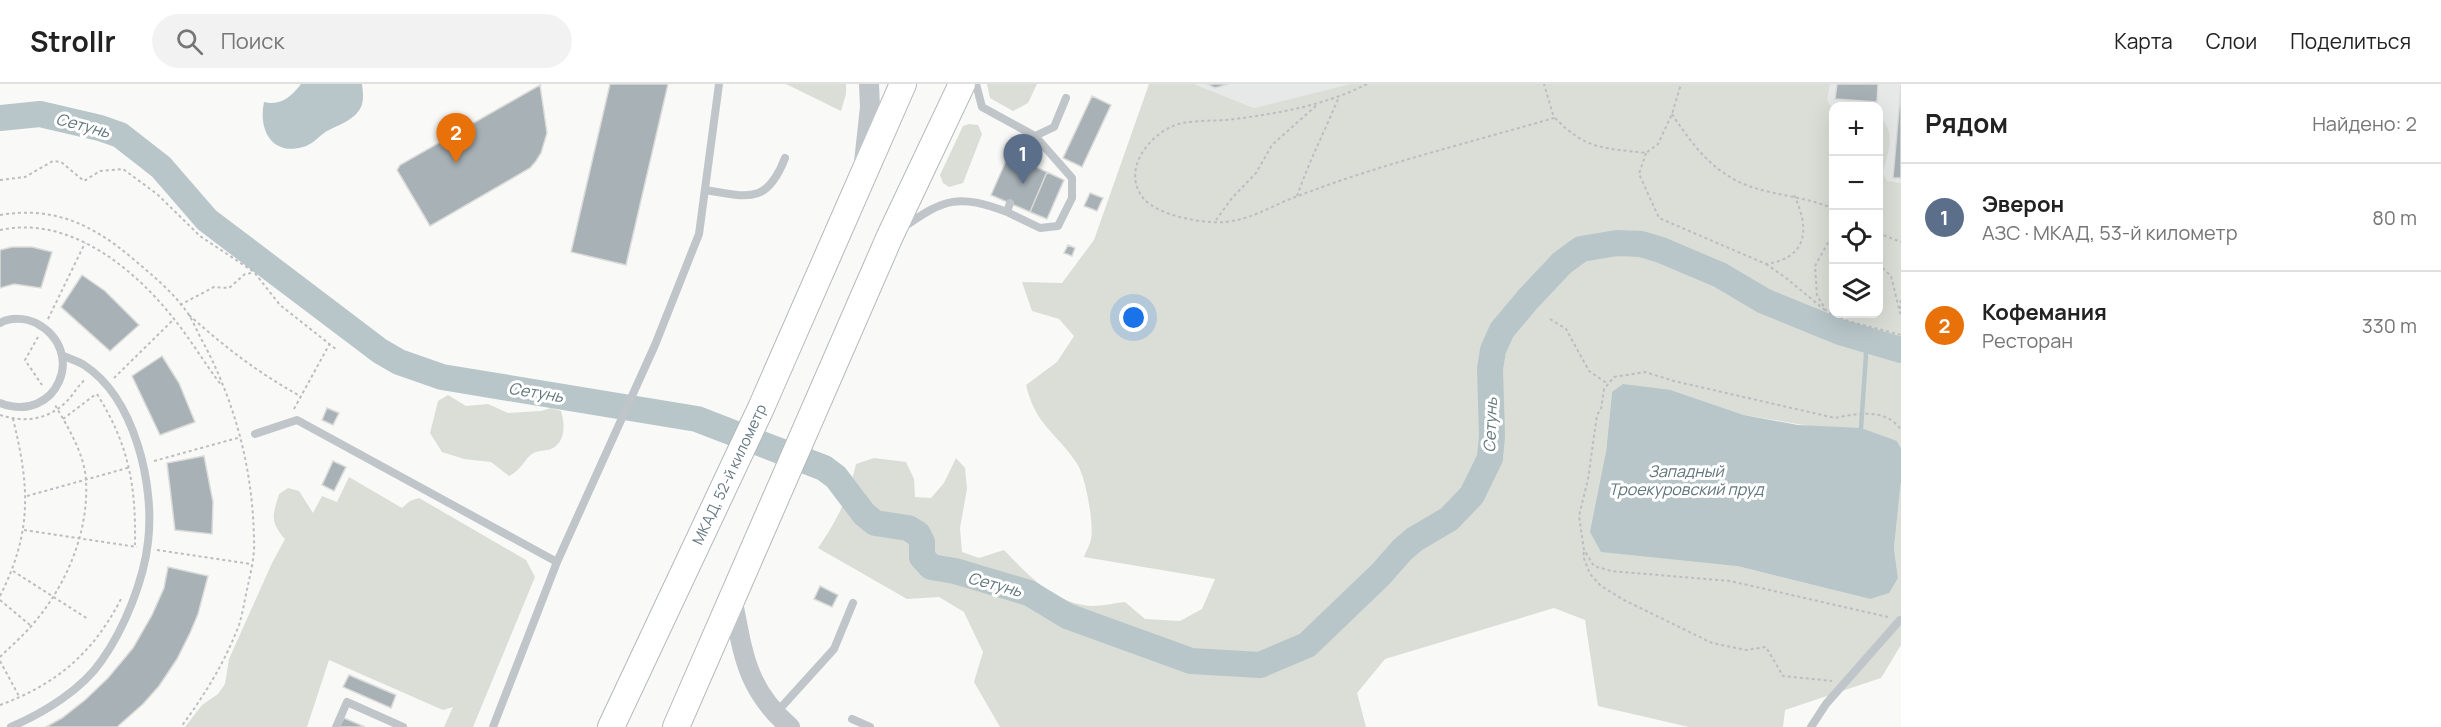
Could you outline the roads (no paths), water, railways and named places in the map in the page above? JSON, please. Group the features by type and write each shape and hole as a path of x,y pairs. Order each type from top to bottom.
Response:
{"highway":[{"name":"МКАД, 52-й километр","path":"611,727 761,408 903,84"},
{"path":"676,727 888,240 962,84"}],"street":[{"path":"862,177 870,107 869,84"},
{"path":"732,597 742,648 752,680 762,699 783,721"}],"lane":[{"path":"493,727 557,562 655,345 699,234 719,84"},
{"path":"718,96 724,84"},
{"path":"888,240 931,207 961,200 980,202 1040,228 1058,226 1072,198 1072,178 1035,136 982,107 976,84"},
{"path":"1026,162 1035,136 1054,128 1066,98"},
{"path":"705,190 737,195 753,194 769,189 778,177 785,158"},
{"path":"1007,212 1010,203"},
{"path":"0,323 6,320 30,320 44,327 58,341 63,356 57,385 50,397 25,407 0,403"},
{"path":"11,727 46,709 70,693 101,663 114,642 139,584 148,543 149,506 144,464 127,417 106,385 84,365 63,356"},
{"path":"255,434 297,420 557,562"},
{"path":"783,721 834,649 853,603"},
{"path":"1811,727 1826,704 1900,620"},
{"path":"336,727 347,702 403,727"},
{"path":"852,719 870,727"}],"water":[{"path":"301,84 362,84 362,104 351,119 327,131 309,144 292,149 283,148 275,144 266,131 263,122 264,102 281,101"},
{"name":"Западный Троекуровский пруд","path":"1623,384 1671,390 1744,415 1798,425 1861,428 1897,441 1901,448 1901,482 1894,548 1898,578 1889,593 1870,599 1737,566 1601,552 1590,532 1606,452 1612,392"}],"waterway":[{"name":"Сетунь","path":"0,118 40,114 120,135 161,167 207,220 380,351 399,362 442,377 697,419 824,468 836,477 864,514 875,523 908,528 918,534 922,542 922,557 931,567 955,571 1029,593 1067,616 1191,661 1260,665 1307,645 1381,574 1402,550 1415,539 1449,519 1472,495 1490,458 1492,436 1490,369 1493,350 1502,330 1528,299 1562,263 1581,249 1617,243 1641,244 1661,250 1720,275 1764,301 1840,332 1901,350"},
{"path":"1861,428 1867,340"}],"place":[{"name":"Кофемания","path":"456,163"},
{"name":"Эверон","path":"1023,184"}]}
